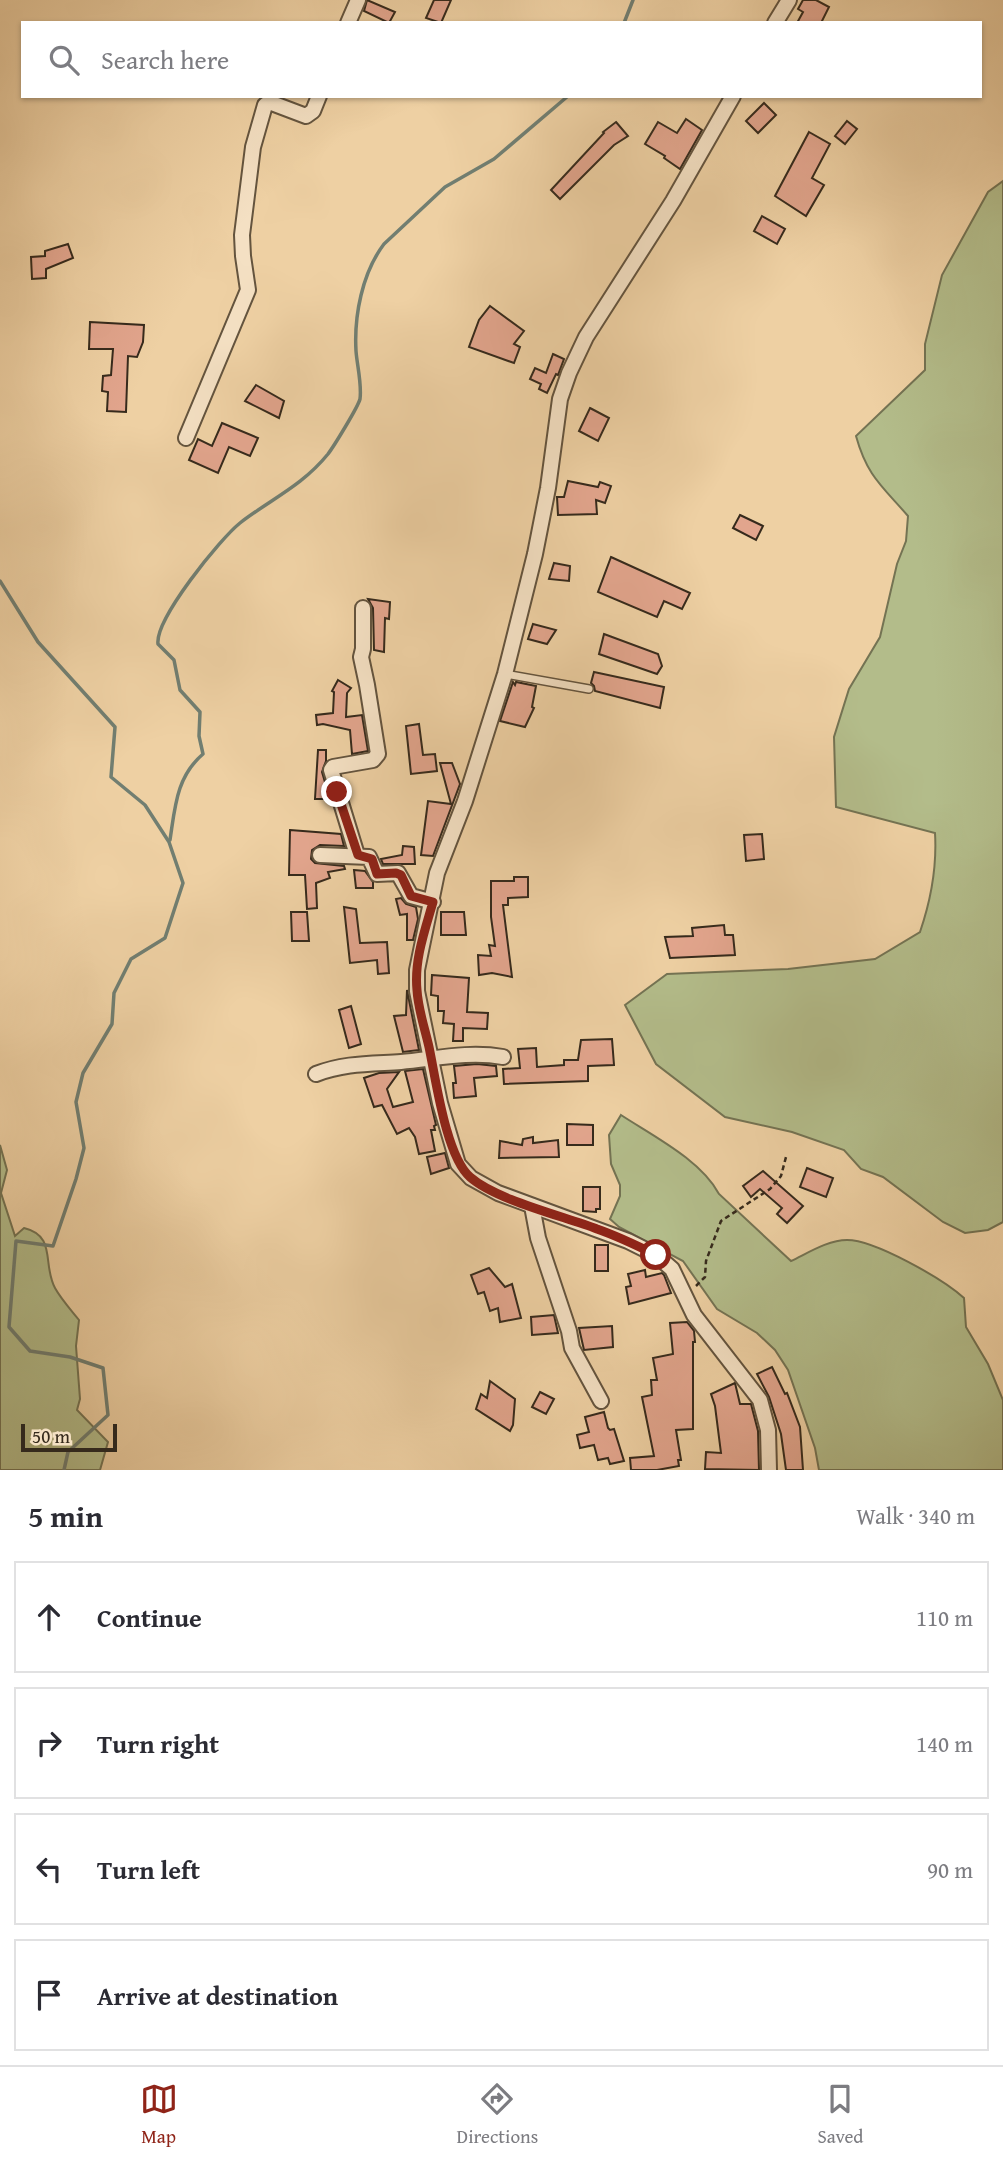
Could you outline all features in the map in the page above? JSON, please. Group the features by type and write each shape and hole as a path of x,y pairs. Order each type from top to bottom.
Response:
{"street":[{"path":"349,21 358,0"},
{"path":"776,21 789,0"},
{"path":"187,438 248,290 242,235 253,147 265,106 270,103 306,116 313,111 318,98"},
{"path":"732,98 673,201 586,337 569,373 560,399 548,488 535,554 505,674 465,801 437,873 417,970 417,991 440,1103 458,1164 471,1178 498,1193 599,1229 656,1255 672,1269 694,1315 760,1400 768,1430 769,1470"},
{"path":"358,855 331,770 332,767 373,760 378,754 361,657 363,608"},
{"path":"320,855 358,855 372,859 377,874 401,875 411,896 433,902"},
{"path":"316,1074 351,1064 401,1062 472,1054 503,1057"},
{"path":"532,1206 538,1238 569,1331 572,1348 601,1401"}],"lane":[{"path":"505,674 589,690"}],"path":[{"path":"684,1291 695,1287 705,1277 706,1261 721,1221 770,1189 781,1175 786,1157"}],"green space":[{"path":"1003,181 1003,1222 988,1230 965,1233 943,1222 883,1177 861,1169 844,1150 792,1132 725,1117 656,1064 625,1005 667,974 788,969 875,959 920,932 932,883 935,833 836,807 834,737 849,689 880,637 897,564 906,541 908,516 870,471 856,436 925,370 925,344 942,275 988,192"},
{"path":"621,1115 701,1170 719,1194 791,1261 833,1242 859,1242 908,1262 964,1298 966,1327 988,1364 1003,1400 1003,1470 819,1470 815,1448 788,1370 775,1350 757,1333 717,1309 683,1261 619,1227 610,1219 620,1196 620,1185 611,1164 609,1135"},
{"path":"0,1145 7,1170 1,1193 15,1236 24,1228 41,1237 55,1288 79,1320 76,1346 80,1399 77,1410 108,1442 100,1470 0,1470"}],"building":[{"path":"367,0 395,12 390,21 385,21 364,11"},
{"path":"434,0 451,0 442,21 426,18"},
{"path":"803,0 816,0 829,7 822,21 798,21 803,12 798,9"},
{"path":"764,103 776,115 758,133 746,121"},
{"path":"686,119 702,130 680,169 645,144 658,122 677,133"},
{"path":"847,121 857,129 845,144 835,136"},
{"path":"616,122 628,136 614,145 560,199 551,190 603,132"},
{"path":"809,132 830,144 812,178 824,185 806,216 775,196"},
{"path":"762,216 785,229 777,244 754,231"},
{"path":"68,244 73,258 46,269 46,278 32,279 31,257 45,256 45,251"},
{"path":"490,306 524,331 514,344 520,347 514,363 469,347 479,320"},
{"path":"90,322 144,325 143,342 137,357 128,356 126,412 107,411 108,392 102,391 103,376 111,375 113,349 89,349"},
{"path":"553,354 564,359 547,393 539,389 541,384 530,379 535,368 546,373"},
{"path":"256,385 284,401 279,418 245,401"},
{"path":"590,408 609,418 598,441 579,431"},
{"path":"222,423 258,438 250,456 229,447 218,473 189,460 198,439 212,446"},
{"path":"568,481 598,487 600,482 611,486 605,503 596,500 597,514 558,515 557,497 564,497"},
{"path":"740,515 763,526 756,540 733,528"},
{"path":"611,557 690,593 682,609 664,601 657,617 598,592"},
{"path":"554,563 570,566 569,581 549,579"},
{"path":"368,599 390,602 389,619 385,618 384,652 374,650 373,608"},
{"path":"533,624 556,630 547,644 528,639"},
{"path":"604,634 658,654 662,666 657,674 599,654"},
{"path":"594,672 664,687 660,708 595,691 591,683"},
{"path":"338,680 351,688 347,693 346,717 362,715 368,751 352,754 350,730 317,725 316,715 333,713 332,691"},
{"path":"513,682 515,685 516,682 536,686 534,708 525,727 500,721"},
{"path":"419,724 423,755 435,754 437,771 411,774 406,726"},
{"path":"318,750 326,750 322,772 330,799 315,799"},
{"path":"440,763 452,763 460,784 433,856 421,855 428,801 451,804"},
{"path":"290,830 341,834 344,846 320,845 312,850 311,859 315,863 344,866 345,869 328,872 330,878 316,883 317,908 307,909 305,875 289,875"},
{"path":"762,834 764,859 746,861 744,835"},
{"path":"403,846 414,847 415,864 383,864 381,859 402,855"},
{"path":"354,870 365,871 373,882 373,888 356,888"},
{"path":"514,877 528,877 528,897 508,898 508,905 503,905 512,977 492,973 479,975 478,955 491,956 489,945 495,946 491,917 491,881 514,881"},
{"path":"401,898 406,904 416,907 418,919 413,940 407,940 407,914 400,915 396,899"},
{"path":"344,907 356,909 360,943 387,942 389,973 378,974 377,960 350,963"},
{"path":"291,912 307,912 309,941 292,941"},
{"path":"441,912 464,912 466,935 441,935"},
{"path":"724,925 725,935 733,935 735,955 670,958 665,937 693,936 692,928"},
{"path":"432,975 469,978 467,1012 488,1013 487,1029 463,1028 463,1041 453,1041 454,1024 443,1023 444,1011 438,1011 438,996 431,995"},
{"path":"407,990 419,1050 403,1052 394,1016 406,1015"},
{"path":"351,1006 361,1044 349,1048 339,1010"},
{"path":"612,1039 614,1065 588,1066 588,1081 504,1084 503,1069 520,1068 518,1049 536,1048 537,1067 564,1065 564,1060 578,1060 581,1040"},
{"path":"454,1066 496,1066 497,1076 474,1078 476,1096 454,1098"},
{"path":"423,1069 436,1125 435,1130 431,1130 435,1151 419,1154 415,1137 409,1128 397,1134 382,1105 374,1107 364,1078 379,1073 399,1072 387,1089 393,1107 413,1102 405,1071"},
{"path":"567,1124 593,1125 593,1145 567,1145"},
{"path":"533,1137 533,1143 558,1140 559,1157 499,1158 500,1141 522,1145 523,1139"},
{"path":"445,1153 449,1168 431,1174 427,1157"},
{"path":"807,1168 833,1178 826,1197 800,1187"},
{"path":"763,1171 803,1206 787,1223 777,1214 782,1208 760,1189 751,1197 743,1186"},
{"path":"583,1187 600,1187 600,1209 596,1209 596,1212 583,1211"},
{"path":"595,1245 608,1245 608,1271 595,1271"},
{"path":"489,1268 505,1287 512,1284 521,1318 500,1322 498,1308 490,1311 484,1292 478,1294 471,1275"},
{"path":"645,1270 646,1277 662,1273 671,1293 629,1304 626,1287 631,1286 628,1274"},
{"path":"554,1315 558,1333 532,1335 531,1317"},
{"path":"687,1322 694,1331 695,1342 693,1429 676,1430 681,1460 678,1460 679,1466 657,1470 631,1470 630,1458 654,1456 642,1397 652,1395 651,1380 657,1380 653,1358 673,1354 670,1323"},
{"path":"612,1326 613,1347 584,1350 579,1328"},
{"path":"772,1367 785,1394 787,1393 800,1427 803,1470 786,1470 781,1434 769,1397 757,1374"},
{"path":"490,1381 515,1399 510,1431 476,1409 481,1394 487,1398"},
{"path":"735,1383 740,1404 751,1404 758,1431 759,1470 705,1469 706,1452 721,1453 711,1394"},
{"path":"540,1392 554,1399 546,1414 532,1407"},
{"path":"604,1412 608,1428 614,1429 624,1461 610,1464 608,1458 598,1460 594,1445 580,1448 577,1435 589,1432 585,1417"}],"waterway":[{"path":"625,21 633,0"},
{"path":"170,840 182,783 203,754 199,736 200,712 180,690 174,660 158,644 167,617 190,580 231,532 252,514 297,484 318,465 351,418 360,399 356,351 358,309 370,268 384,244 445,187 494,159 566,98"},
{"path":"0,581 38,642 115,727 111,777 145,805 169,842 183,883 165,938 131,959 114,993 112,1024 83,1073 76,1102 84,1148 53,1246 16,1241 9,1327 30,1351 70,1357 103,1368 108,1415 68,1452 64,1470"}],"route":[{"path":"337,792 358,855 372,859 377,874 401,875 411,896 433,902 422,942 417,970 417,991 440,1103 458,1164 471,1178 498,1193 599,1229 656,1255"}]}
